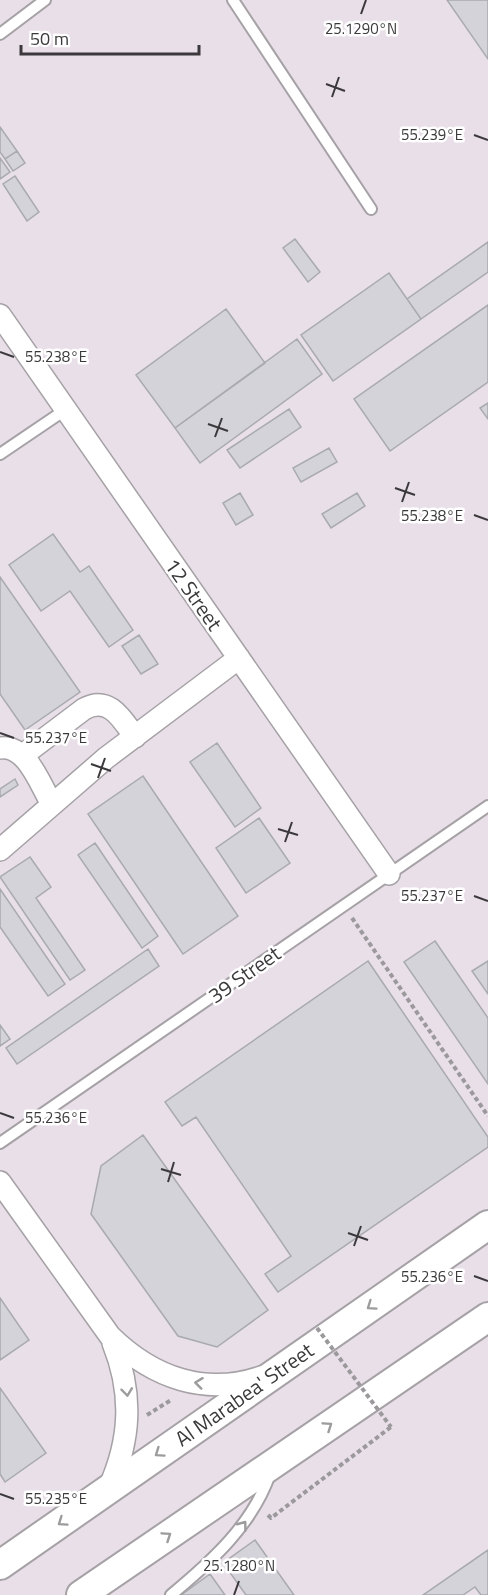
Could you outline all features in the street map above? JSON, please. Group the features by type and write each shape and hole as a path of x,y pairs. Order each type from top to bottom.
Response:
{"main road":[{"name":"Al Marabea' Street","path":"0,1565 488,1225"},
{"path":"81,1595 488,1317"}],"street":[{"name":"12 Street","path":"0,315 389,874"},
{"path":"0,850 52,804 135,737 239,658"},
{"path":"23,755 84,709 95,704 113,709 135,737"},
{"path":"0,748 12,748 23,755 52,804"},
{"path":"0,1182 110,1336 145,1365 179,1380 203,1385 228,1385 276,1371"},
{"path":"110,1336 126,1386 129,1412 122,1455 110,1488"}],"lane":[{"path":"0,34 45,0"},
{"path":"233,0 371,209"},
{"path":"0,454 65,410"},
{"name":"39 Street","path":"0,1143 488,806"},
{"path":"171,1595 230,1541 259,1501 274,1464"}],"path":[{"path":"343,905 488,1116"},
{"path":"259,1501 271,1518 391,1427 317,1328"},
{"path":"129,1412 147,1415 172,1399 179,1380"}],"shaded area":[{"path":"0,0 488,0 488,1595 0,1595"}],"building":[{"path":"447,0 488,0 488,59"},
{"path":"0,127 17,151 5,159 0,152"},
{"path":"17,151 25,163 13,171 5,159"},
{"path":"0,158 10,172 0,179"},
{"path":"15,176 39,212 27,221 3,184"},
{"path":"295,239 320,272 308,282 283,248"},
{"path":"488,242 488,272 421,319 407,299"},
{"path":"389,273 421,319 333,381 301,335"},
{"path":"488,305 488,382 390,451 354,399"},
{"path":"226,309 265,363 175,428 136,375"},
{"path":"297,339 322,374 200,463 175,428"},
{"path":"488,403 488,419 480,408"},
{"path":"289,409 301,427 240,468 227,450"},
{"path":"329,448 337,462 301,482 293,468"},
{"path":"240,493 253,515 236,525 223,503"},
{"path":"357,493 365,506 331,528 322,514"},
{"path":"53,534 80,572 89,566 133,630 109,647 70,591 41,611 9,565"},
{"path":"0,577 80,692 25,730 0,694"},
{"path":"139,635 158,664 141,674 122,646"},
{"path":"217,743 261,808 235,827 190,762"},
{"path":"143,776 238,916 183,954 88,814"},
{"path":"15,779 18,785 0,797 0,789"},
{"path":"259,818 290,863 246,893 216,848"},
{"path":"95,843 158,936 142,948 78,855"},
{"path":"30,857 51,887 36,898 85,970 70,980 0,877"},
{"path":"0,889 65,984 48,996 0,927"},
{"path":"435,941 488,1018 488,1084 404,962"},
{"path":"148,949 159,966 17,1064 6,1048"},
{"path":"368,961 488,1137 488,1147 278,1292 265,1274 291,1256 196,1117 182,1126 165,1102"},
{"path":"488,961 488,994 472,971"},
{"path":"0,1025 10,1039 0,1046"},
{"path":"143,1135 268,1310 217,1347 178,1336 91,1214 101,1166"},
{"path":"0,1298 29,1340 0,1360"},
{"path":"0,1388 46,1453 5,1482 0,1474"},
{"path":"255,1540 294,1595 246,1595 223,1563"},
{"path":"488,1550 488,1595 481,1595 475,1587 463,1595 423,1595"},
{"path":"210,1574 225,1595 181,1595"}]}
